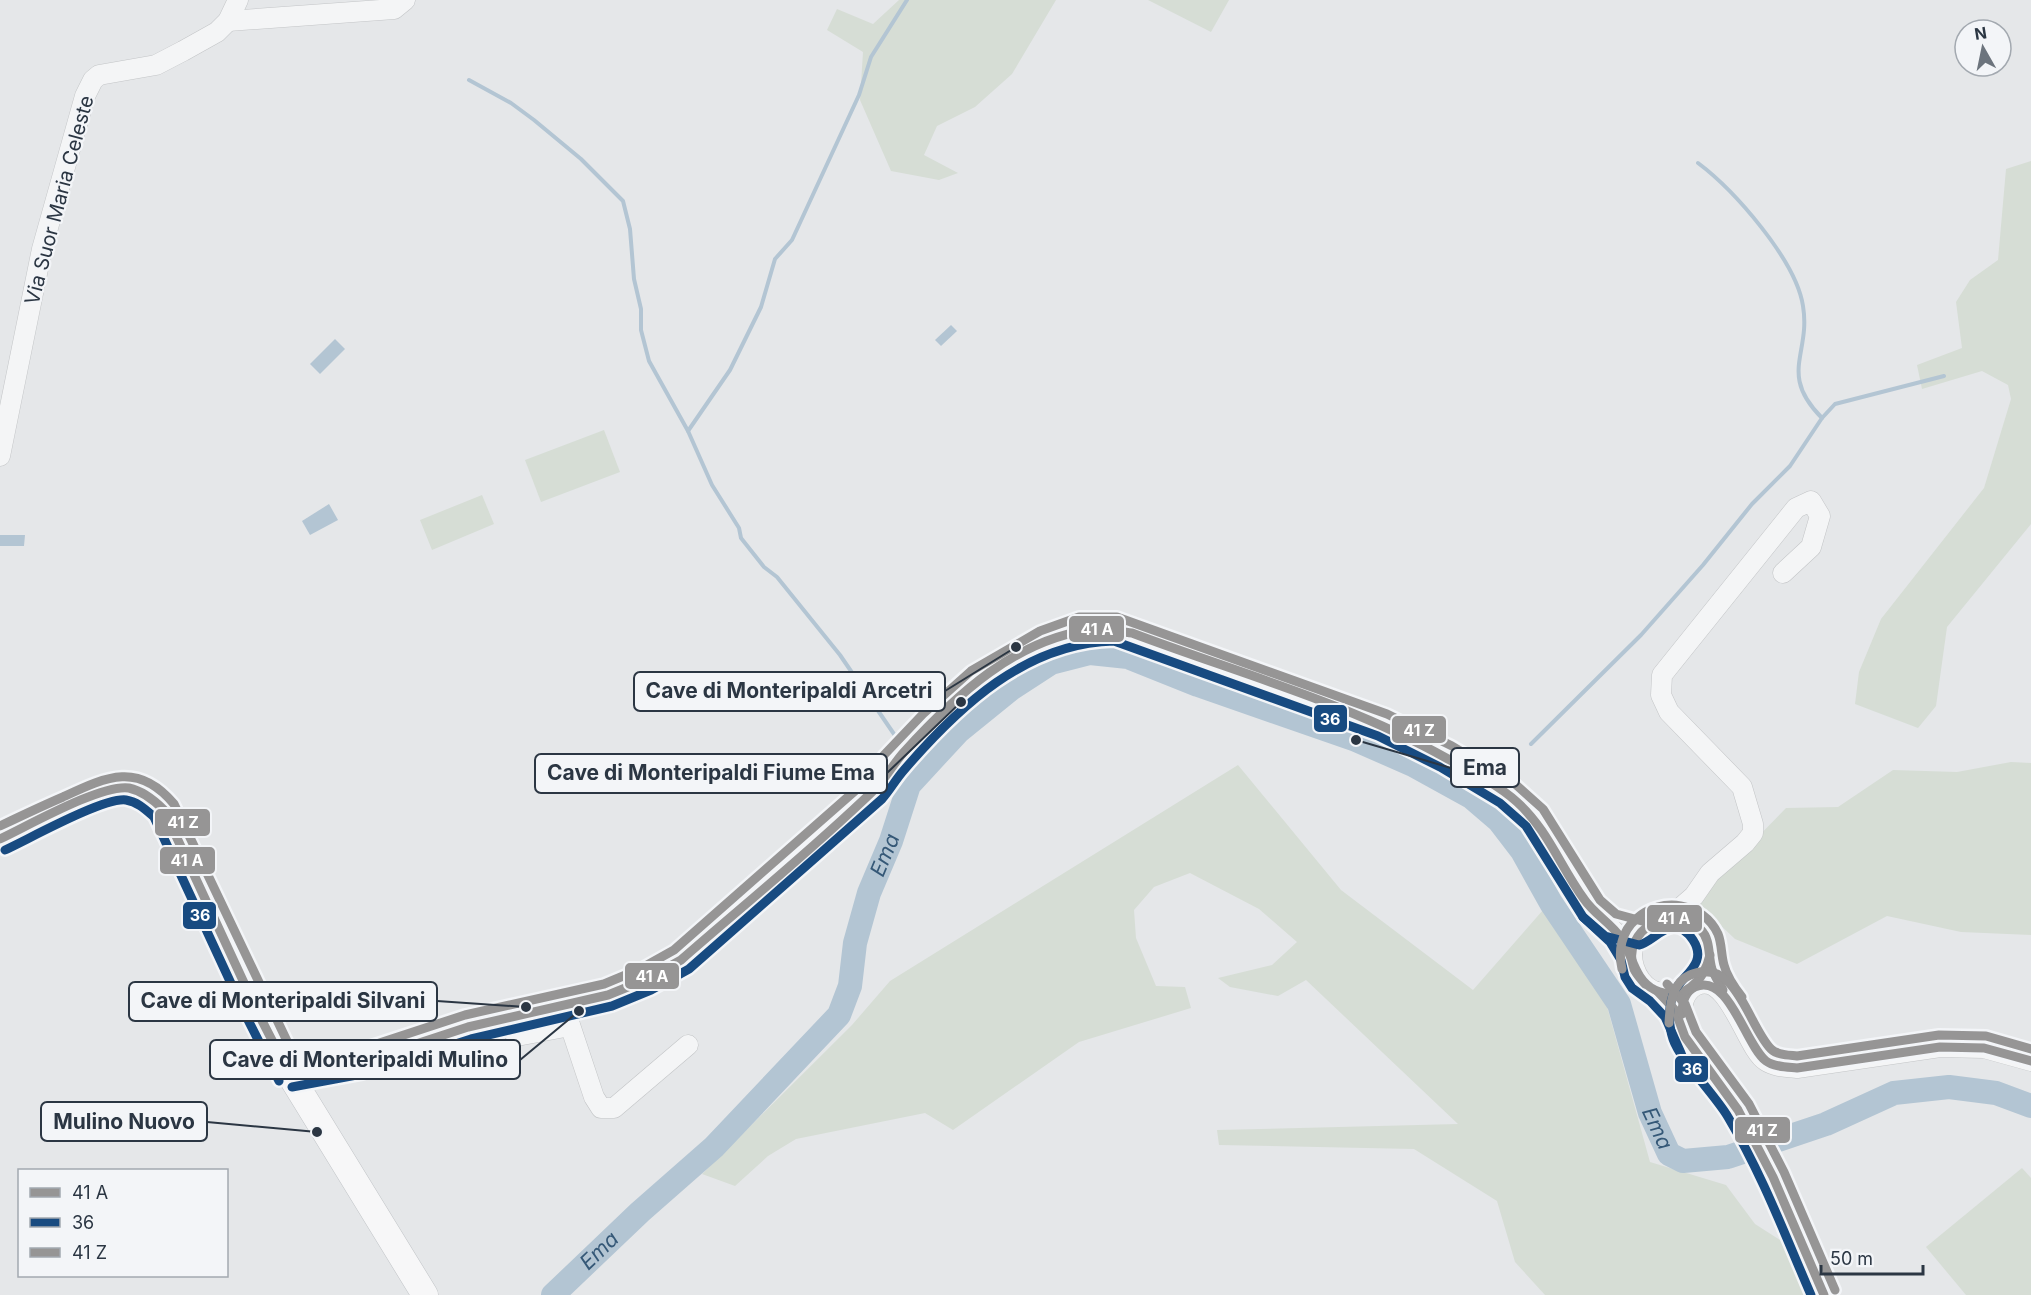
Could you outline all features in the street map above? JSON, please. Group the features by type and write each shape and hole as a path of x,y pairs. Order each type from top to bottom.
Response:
{"main road":[{"path":"0,839 104,791 120,786 138,788 152,797 164,810 174,829 258,1013 290,1075 425,1295"}],"street":[{"name":"Via Suor Maria Celeste","path":"0,456 42,249 89,88 99,75 156,65 217,32 228,21 238,0"},
{"path":"228,21 394,9 405,0"},
{"path":"1632,956 1639,933 1653,921 1671,916 1694,896 1710,873 1745,843 1753,833 1753,824 1742,787 1669,712 1661,695 1662,675 1796,508 1811,501 1820,516 1811,547 1783,573"},
{"path":"290,1075 358,1063 468,1027 503,1019 567,1017 681,960 874,790 893,763 932,722 978,681 1044,642 1082,629 1101,627 1132,633 1383,725 1446,756 1507,793 1535,818 1591,908 1619,934 1632,956 1636,973 1641,981 1668,1001 1698,1058 1738,1110 1773,1177 1824,1295"},
{"path":"1693,923 1694,896"},
{"path":"1671,916 1693,923 1707,939 1713,971 1757,1053 1765,1061 1776,1066 1797,1068 1940,1047 1984,1048 2031,1062"},
{"path":"1610,925 1639,933"},
{"path":"1681,1023 1685,997 1703,978 1710,955"},
{"path":"1658,992 1677,994 1702,984 1712,986 1721,992 1731,1004"},
{"path":"567,1017 594,1097 600,1108 614,1108 688,1045"}],"shaded area":[{"path":"899,0 1056,0 1012,74 975,107 937,126 924,155 958,173 939,180 891,171 860,100 863,52 827,30 837,9 873,24"},
{"path":"1148,0 1229,0 1211,32"},
{"path":"2031,161 2031,524 1947,627 1936,706 1918,728 1855,704 1859,672 1881,619 1984,488 2011,399 2008,385 1982,371 1922,389 1917,365 1962,348 1956,302 1970,280 1998,260 2006,169"},
{"path":"604,430 620,472 541,502 525,460"},
{"path":"482,495 494,524 432,550 420,520"},
{"path":"2011,762 2031,763 2031,935 1961,932 1887,916 1797,964 1735,939 1695,901 1786,808 1838,807 1893,770 1957,772"},
{"path":"1238,765 1341,890 1473,990 1543,910 1603,992 1650,1162 1726,1185 1755,1224 1799,1252 1813,1295 1545,1295 1515,1262 1497,1201 1414,1149 1219,1145 1217,1130 1458,1124 1306,980 1278,996 1230,987 1218,978 1272,965 1297,942 1259,909 1190,873 1154,887 1134,910 1136,938 1156,986 1185,987 1191,1008 1079,1042 953,1130 925,1113 796,1139 768,1156 735,1186 702,1174 852,1025 890,981"},
{"path":"2022,1168 2031,1178 2031,1295 1966,1295 1926,1247"}],"water":[{"path":"951,325 957,331 941,346 935,340"},
{"path":"335,339 345,349 320,374 310,364"},
{"path":"329,504 338,520 310,535 302,521"},
{"path":"0,535 25,535 24,546 0,546"}],"waterway":[{"path":"688,431 730,370 761,307 775,259 792,240 859,95 871,57 907,0"},
{"path":"469,80 511,103 534,120 581,159 623,201 630,229 634,279 641,309 641,330 649,361 688,431 712,485 739,528 741,538 764,567 777,577 840,655 896,737"},
{"path":"1698,163 1729,190 1745,208 1789,268 1803,306 1804,323 1799,376 1809,403 1822,418"},
{"path":"1531,744 1641,635 1703,565 1752,504 1790,466 1822,418 1835,404 1944,376"},
{"name":"Ema","path":"553,1295 640,1212 714,1147 839,1015 850,986 855,943 869,893 891,841 909,785 958,732 1011,689 1051,663 1090,653 1128,657 1198,685 1356,740 1413,765 1471,797 1499,821 1522,851 1551,903 1619,1004 1650,1113 1669,1154 1683,1161 1728,1157 1826,1124 1894,1093 1949,1087 1996,1093 2031,1106"},
{"path":"915,756 927,766"},
{"path":"1477,802 1486,792"}],"transit line":[{"path":"0,826 108,779 134,778 148,782 161,791 174,804 297,1062 355,1051 465,1015 604,984 640,969 674,950 865,782 884,755 923,714 971,671 1040,631 1079,617 1117,617 1387,714 1452,746 1514,783 1543,809 1600,900 1616,914 1642,921"},
{"path":"290,1075 358,1063 468,1027 608,995 645,980 681,960 826,834 877,787 904,752 944,710 990,672 1040,644 1067,634 1096,629 1132,633 1332,705 1410,739 1493,784 1517,802 1537,824 1584,899 1617,933 1638,974 1648,986 1655,990 1675,994 1691,987 1703,973 1710,955"},
{"name":"36","path":"292,1087 362,1074 471,1039 612,1006 651,990 689,969 882,799 925,746 971,702 997,682 1023,666 1052,653 1082,644 1114,641 1378,736 1440,767 1500,803 1526,826 1583,917 1605,936 1639,945 1664,930 1678,928 1686,931 1693,940 1698,955 1693,968 1675,990 1671,1002 1670,1027 1673,1039 1683,1057 1722,1108 1752,1160 1811,1295"},
{"path":"0,839 64,807 101,792 129,788 152,799 164,810 258,1013 290,1075"},
{"name":"36","path":"5,850 84,812 115,801 126,800 138,804 154,817 247,1018 279,1081"},
{"path":"1622,969 1620,955 1622,942 1631,924 1646,912 1657,907 1681,906 1692,909 1711,923 1718,934 1727,974 1742,997"},
{"name":"36","path":"1583,917 1610,942 1621,960 1625,977 1632,988 1650,1001 1665,1017 1681,1053"},
{"path":"1645,984 1634,969 1632,955 1635,942 1652,924 1664,919 1677,918 1690,922 1704,934 1712,969 1723,990"},
{"path":"1669,1023 1673,996 1679,983 1690,975 1706,971 1719,975 1730,984 1763,1038 1771,1049 1779,1054 1797,1056 1939,1035 1986,1036 2031,1049"},
{"path":"1667,984 1685,1004 1696,1032 1749,1104 1784,1172 1835,1290"},
{"path":"1682,1014 1684,998 1691,989 1707,985 1717,990 1735,1012 1758,1053 1769,1063 1781,1066 1797,1068 1940,1047 1984,1048 2031,1061"},
{"path":"1658,992 1675,1010 1685,1037 1738,1110 1773,1177 1824,1295"}],"place":[{"name":"Cave di Monteripaldi Arcetri","path":"1016,647"},
{"name":"Cave di Monteripaldi Fiume Ema","path":"961,702"},
{"name":"Ema","path":"1356,740"},
{"name":"Cave di Monteripaldi Silvani","path":"526,1007"},
{"name":"Cave di Monteripaldi Mulino","path":"579,1011"},
{"name":"Mulino Nuovo","path":"317,1132"}]}
